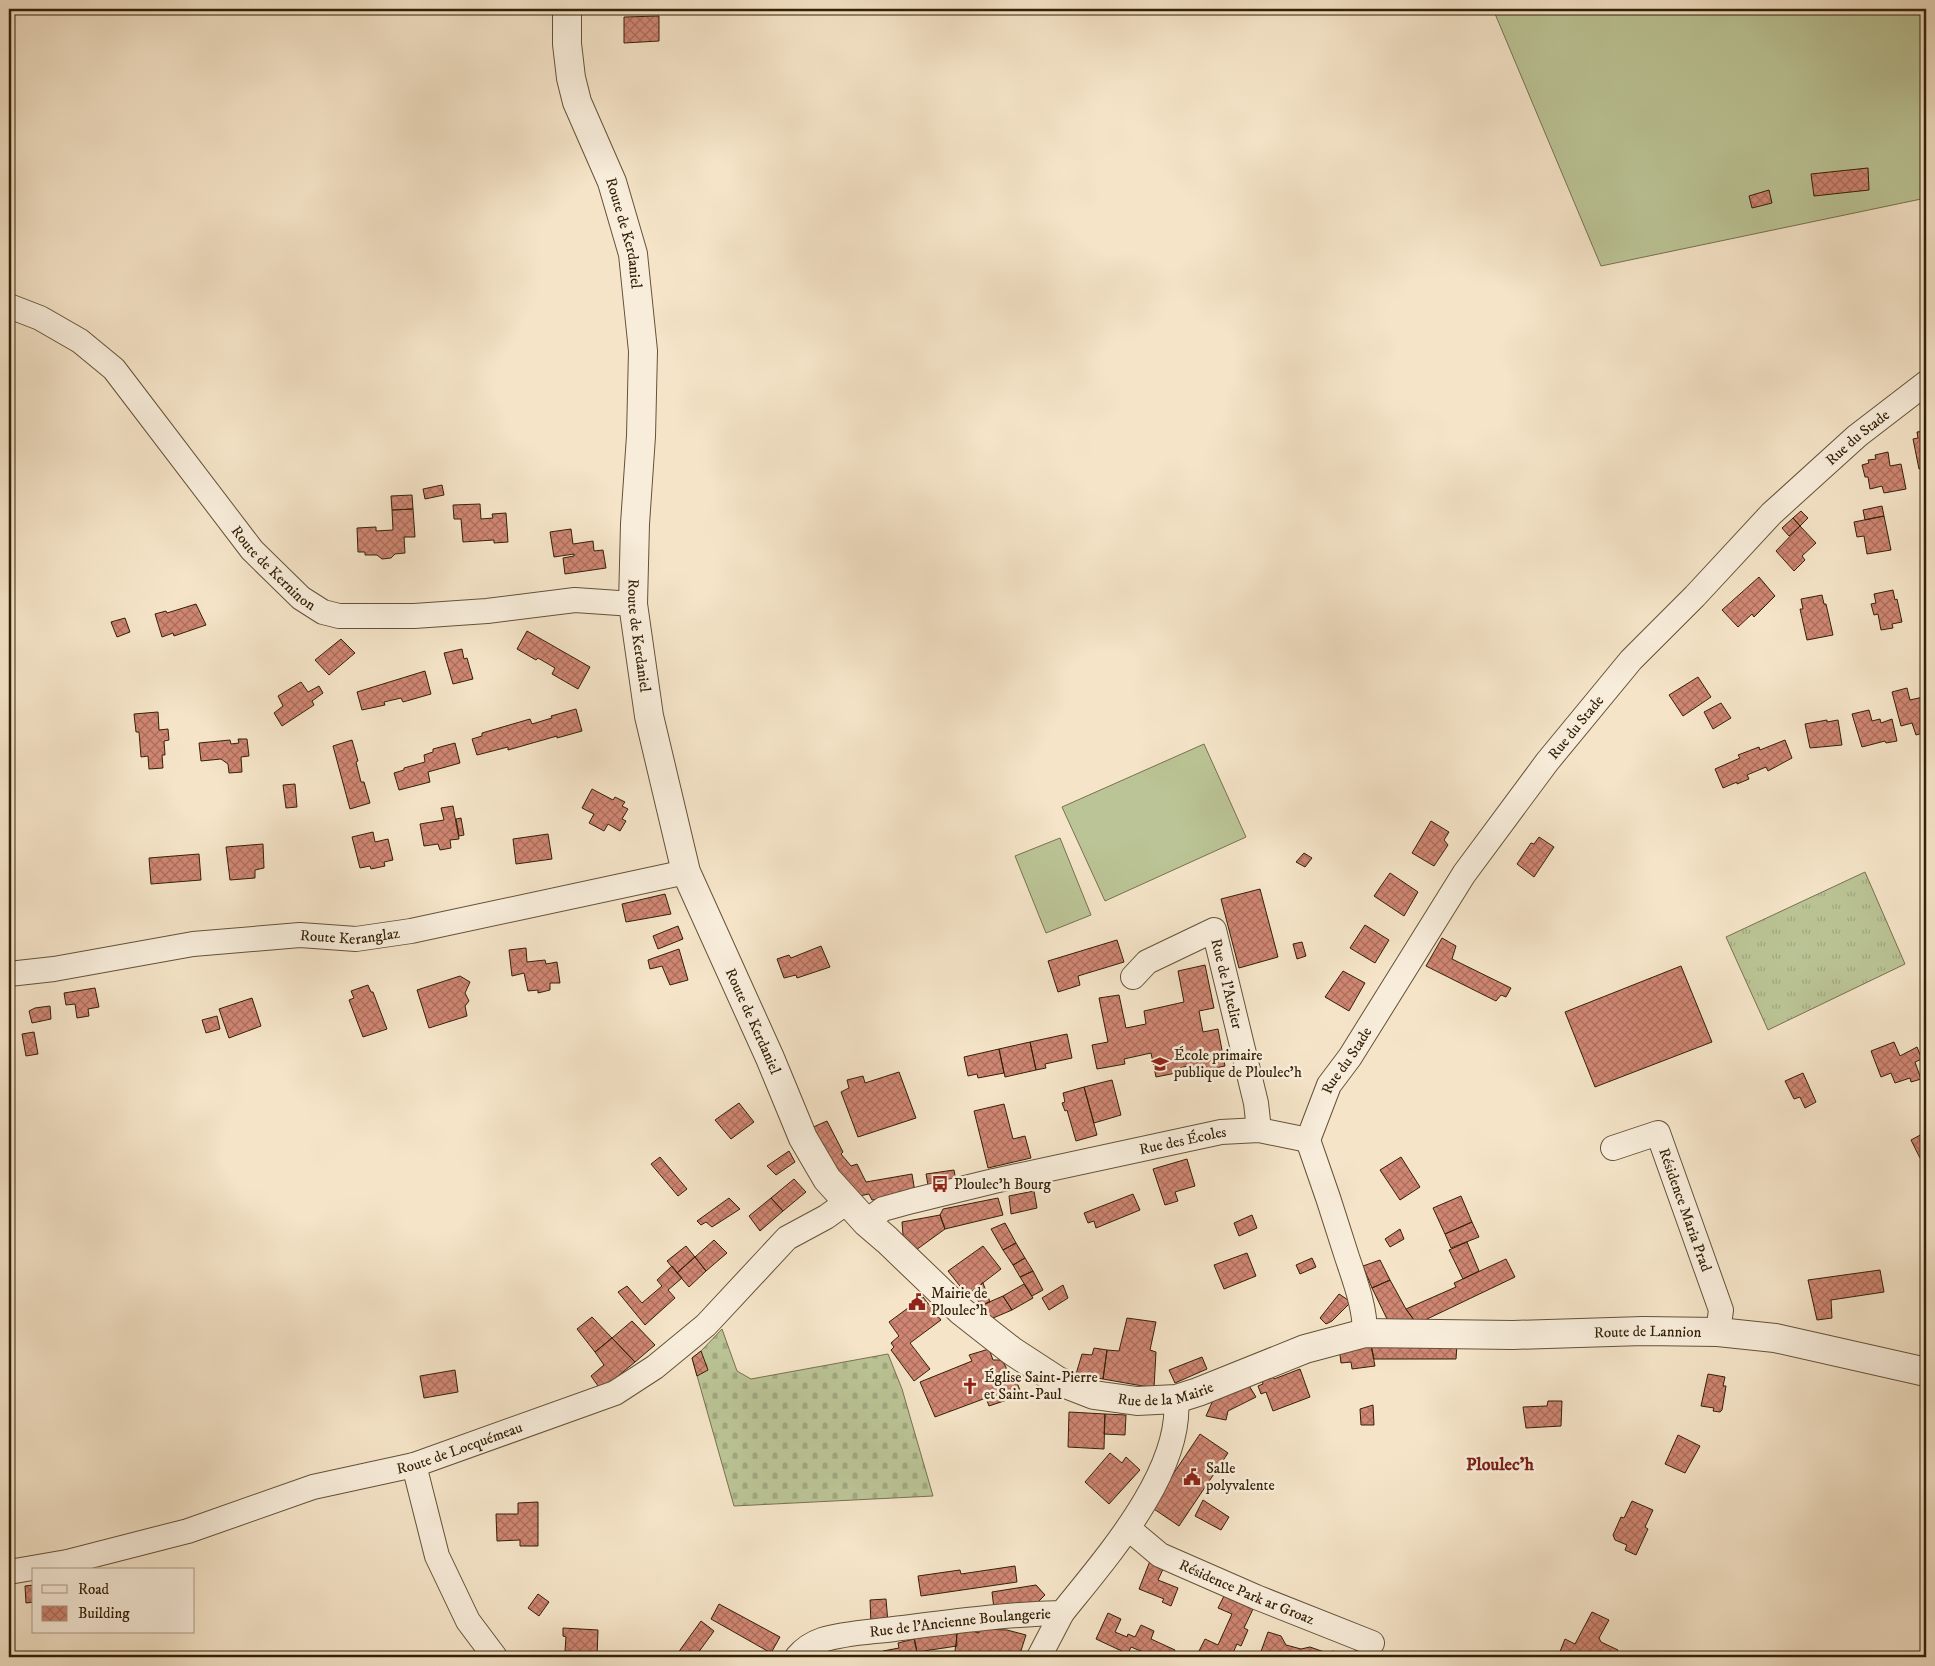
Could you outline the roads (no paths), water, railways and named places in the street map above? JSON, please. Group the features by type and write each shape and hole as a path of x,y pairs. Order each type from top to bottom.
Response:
{"street":[{"name":"Route de Kerdaniel","path":"567,9 567,44 571,78 577,102 615,191 633,254 643,351 633,604 649,716 686,872 770,1058 803,1138 827,1179 866,1222"},
{"name":"Route de Kerninon","path":"9,306 40,318 80,341 114,369 252,550 300,598 323,612 339,616 414,616 487,611 575,600 633,604"},
{"name":"Rue du Stade","path":"1308,1140 1329,1085 1350,1057 1464,874 1547,762 1630,660 1695,596 1770,514 1857,436 1926,383"},
{"name":"Route Keranglaz","path":"9,974 54,969 193,944 300,935 356,939 411,931 686,872"},
{"name":"Rue de l'Atelier","path":"1133,977 1147,962 1214,930 1256,1103 1259,1130"},
{"name":"Rue des Écoles","path":"866,1222 883,1209 994,1181 1221,1132 1259,1130 1308,1140"},
{"name":"Résidence Maria Prad","path":"1613,1148 1658,1133 1720,1310 1718,1332"},
{"path":"1308,1140 1328,1194 1354,1279 1365,1320 1365,1332"},
{"name":"Route de Locquémeau","path":"32,1568 67,1562 188,1531 313,1487 414,1465 615,1393 655,1367 706,1325 787,1238 826,1217 847,1202"},
{"name":"Rue de la Mairie","path":"866,1222 960,1311 1012,1351 1058,1381 1094,1395 1137,1401 1176,1399 1305,1349 1365,1332"},
{"name":"Route de Lannion","path":"1365,1332 1513,1335 1643,1331 1718,1332 1775,1338 1926,1372"},
{"name":"Rue de l'Ancienne Boulangerie","path":"797,1657 801,1652 822,1640 845,1636 966,1619 1062,1613 1129,1529 1167,1459 1177,1414 1176,1399"},
{"path":"414,1465 437,1556 468,1621 495,1657"},
{"name":"Résidence Park ar Groaz","path":"1129,1529 1160,1555 1256,1597 1372,1643"},
{"name":"Route de Locquémeau","path":"9,1572 32,1568"},
{"path":"1039,1657 1062,1613"}],"place":[{"name":"École primaire publique de Ploulec'h","path":"1160,1064"},
{"name":"Ploulec'h Bourg","path":"940,1184"},
{"name":"Mairie de Ploulec'h","path":"917,1302"},
{"name":"Église Saint-Pierre et Saint-Paul","path":"970,1386"},
{"name":"Salle polyvalente","path":"1192,1477"}],"district":[{"name":"Ploulec'h","path":"1500,1465"}]}
